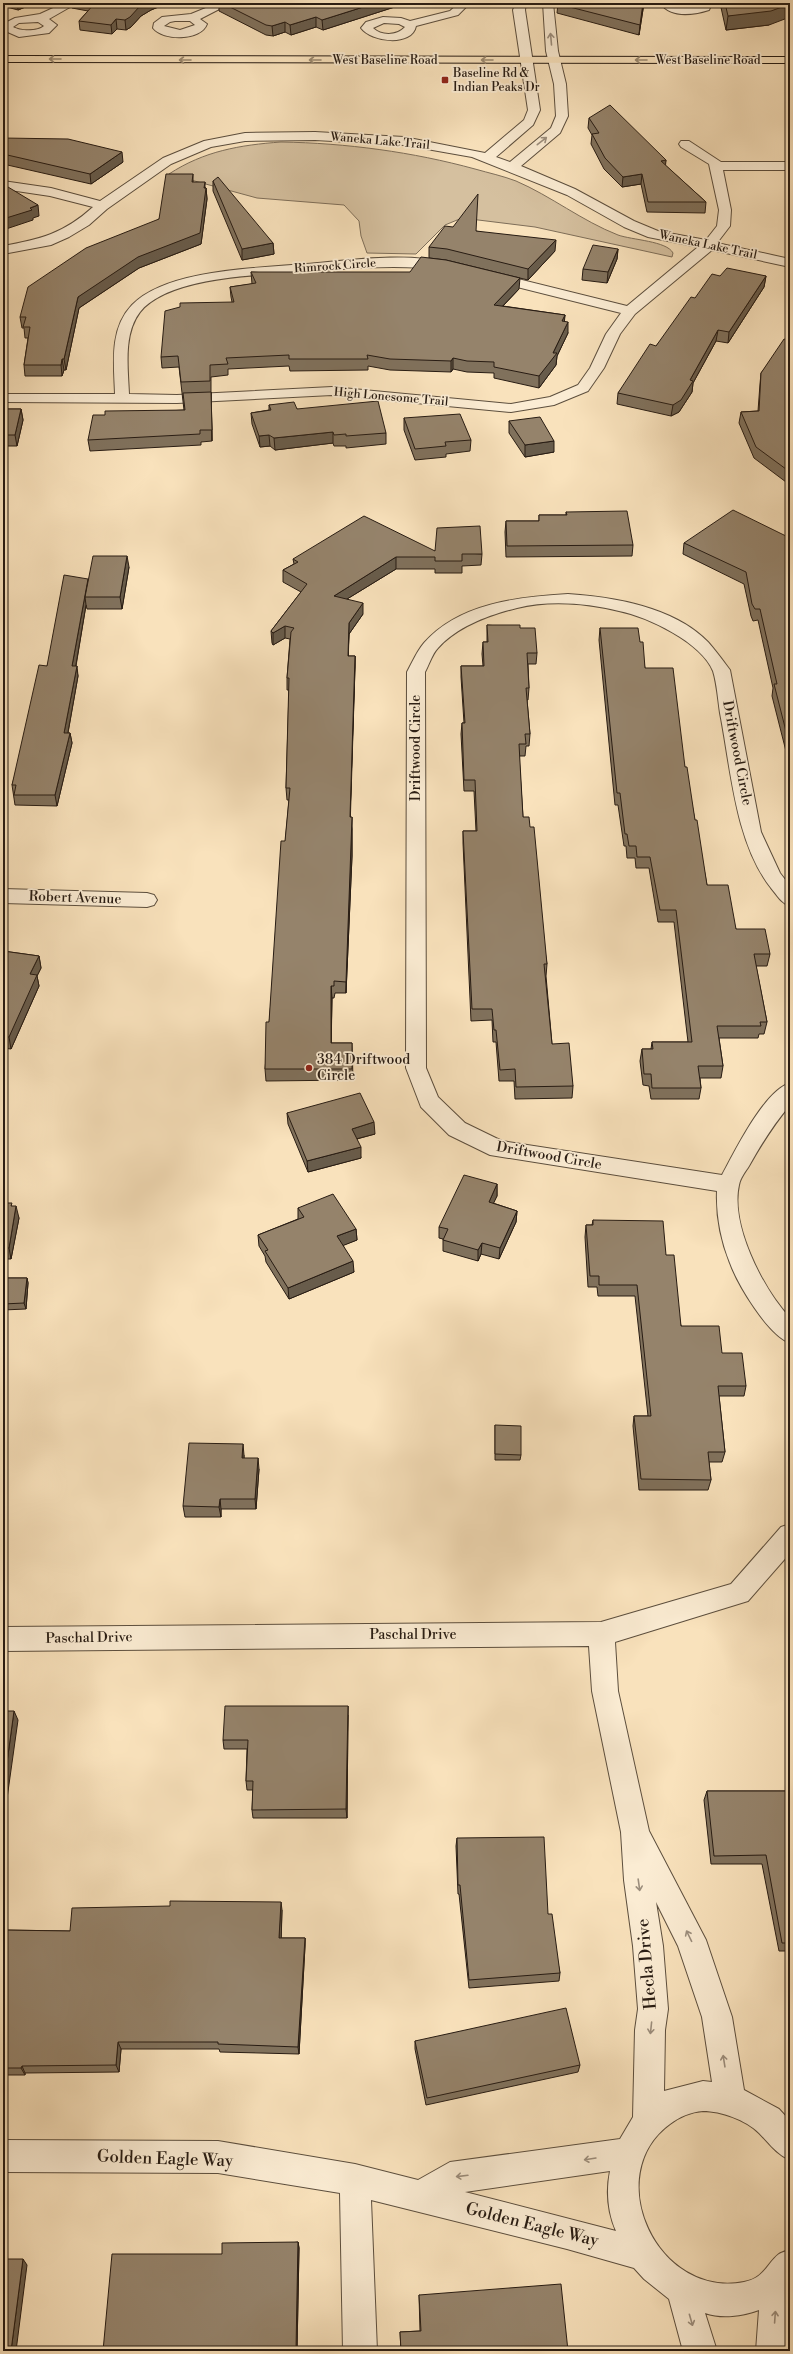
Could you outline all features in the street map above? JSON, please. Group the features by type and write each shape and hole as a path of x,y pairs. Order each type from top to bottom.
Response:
{"main road":[{"name":"West Baseline Road","path":"3,59 790,60"},
{"path":"523,74 563,74"}],"street":[{"path":"40,18 72,3"},
{"path":"192,18 226,3"},
{"path":"409,25 454,13 465,3"},
{"path":"487,158 529,122 534,110 523,74 526,60 520,10 521,3"},
{"path":"512,167 556,130 562,116 563,74 555,60 548,3"},
{"path":"665,3 673,9 690,11 704,8 707,3"},
{"name":"Waneka Lake Trail","path":"3,250 46,242 64,234 84,222 102,206 167,161 208,144 245,137 315,136 404,141 453,149 487,158 571,192 629,224 671,239 709,245 790,263"},
{"path":"685,144 715,162 716,166 790,166"},
{"name":"High Lonesome Trail","path":"3,398 177,399 332,391 511,408 554,401 583,388 597,368 613,334 630,311 709,245 723,226 725,210 716,166"},
{"path":"3,185 51,192 102,206"},
{"name":"Rimrock Circle","path":"122,399 122,341 125,325 137,307 161,292 210,277 253,271 373,262 413,262 461,269"},
{"path":"477,273 630,311"},
{"name":"Driftwood Circle","path":"728,1184 498,1149 457,1129 428,1100 416,1068 416,672 430,646 449,630 482,612 522,602 568,599 599,601 642,611 670,623 701,645 721,670 752,832 771,875 790,898"},
{"name":"Robert Avenue","path":"3,896 147,900"},
{"path":"790,1091 760,1126 728,1184 727,1211 741,1263 769,1311 790,1333"},
{"name":"Paschal Drive","path":"3,1639 601,1634 739,1593 790,1535"},
{"name":"Hecla Drive","path":"601,1634 605,1691 634,1832 653,2009 650,2030 648,2121"},
{"name":"Hecla Drive","path":"634,1832 691,1940 717,2017 730,2099"},
{"path":"784,2274 748,2298 715,2300 682,2289 655,2268 644,2255 628,2222 623,2186 629,2153 648,2121 673,2103 703,2096 730,2099 779,2123 790,2144"},
{"path":"420,2197 450,2178 629,2153"},
{"name":"Golden Eagle Way","path":"3,2156 218,2157 354,2180 567,2233 644,2255"},
{"path":"354,2180 360,2351"},
{"path":"773,2351 784,2274"},
{"path":"682,2289 700,2351"}],"shaded area":[{"path":"281,142 355,146 404,153 452,163 501,176 529,187 592,223 618,235 657,243 664,246 673,253 672,257 535,227 462,218 445,225 416,254 367,253 361,236 359,221 344,205 257,198 169,174 182,166 223,150"}],"building":[{"path":"95,3 145,3 140,6 130,17 125,20 116,19 111,25 79,21"},
{"path":"222,3 376,3 322,20 316,17 290,25 285,22 272,26 266,25"},
{"path":"558,3 643,3 640,25"},
{"path":"725,3 790,4 771,11 728,16"},
{"path":"610,105 666,160 661,161 706,202 648,202 642,174 623,177 605,158 592,134 599,133 589,118"},
{"path":"3,138 68,139 122,152 90,174 3,154"},
{"path":"166,174 193,174 192,182 205,182 204,188 206,188 200,233 138,257 78,297 64,359 62,359 61,365 24,365 30,327 23,327 26,317 20,317 28,287 86,248 159,219"},
{"path":"218,177 273,243 242,249 213,181"},
{"path":"3,184 38,205 30,208 32,210 3,219"},
{"path":"478,194 476,231 556,240 528,269 447,249 429,247 445,226 453,227"},
{"path":"593,245 618,249 608,272 583,269"},
{"path":"421,257 446,260 520,278 494,305 565,315 562,321 568,322 553,353 557,353 539,376 494,367 494,362 467,361 453,358 451,361 390,359 367,355 368,359 289,359 289,355 226,358 228,364 210,365 210,381 181,382 178,356 161,357 165,311 180,307 180,303 234,302 230,287 256,283 251,272 410,272"},
{"path":"727,268 766,276 729,332 718,330 690,380 693,381 681,400 673,405 618,393 650,344 656,346 691,297 695,298 712,274 720,276"},
{"path":"790,337 790,472 756,447 741,412 759,411 761,373 784,339 788,340"},
{"path":"211,392 212,430 200,430 200,434 88,440 93,415 105,415 105,411 185,410 183,393"},
{"path":"378,401 386,433 346,436 346,434 334,435 333,432 274,438 269,435 259,436 251,413 271,410 269,405 294,402 297,409"},
{"path":"3,409 21,409 15,435 3,435"},
{"path":"460,414 471,440 445,442 446,446 415,449 404,418"},
{"path":"540,417 554,441 525,445 509,421"},
{"path":"733,510 790,538 790,747 774,684 777,684 760,609 755,609 752,604 746,572 684,543"},
{"path":"627,511 633,545 507,546 506,521 539,521 539,515 567,515 566,512"},
{"path":"364,516 435,551 437,528 480,526 482,554 462,554 462,561 435,561 435,557 396,557 334,596 363,603 349,623 348,656 355,656 350,817 352,817 346,982 334,981 334,986 331,986 331,1043 352,1043 352,1069 265,1069 266,1022 269,1022 281,841 285,841 290,788 286,788 289,678 287,678 291,632 294,628 285,626 273,633 271,631 307,584 283,570 298,562 293,559"},
{"path":"93,556 127,556 120,597 85,597"},
{"path":"64,575 88,579 72,666 77,666 64,733 70,733 55,795 14,795 16,785 12,785 39,665 47,666"},
{"path":"487,625 520,625 520,628 535,628 537,653 527,653 529,688 526,688 530,734 525,734 526,744 519,744 523,817 529,817 530,827 534,827 547,964 544,964 552,1044 569,1043 573,1086 516,1087 515,1069 500,1070 496,1030 494,1030 492,1009 472,1009 463,831 477,831 475,780 464,780 462,723 465,723 461,666 484,666 483,642 488,642"},
{"path":"600,628 638,628 640,642 643,642 645,668 673,668 685,767 687,767 695,820 697,820 707,885 728,885 736,929 765,929 770,954 754,954 767,1022 760,1022 761,1026 717,1026 723,1066 698,1066 701,1088 652,1088 651,1074 644,1074 642,1049 653,1049 652,1042 692,1042 676,910 660,910 650,857 637,857 636,846 629,846 627,834 625,834 620,793 617,793"},
{"path":"3,951 39,956 30,974 37,975 9,1037 3,1037"},
{"path":"360,1093 374,1122 352,1129 361,1147 307,1161 287,1113"},
{"path":"464,1175 497,1184 489,1202 517,1211 500,1248 482,1243 478,1250 443,1240 448,1229 439,1227"},
{"path":"333,1194 356,1229 337,1236 353,1261 288,1288 265,1251 268,1250 258,1235 304,1217 298,1208"},
{"path":"3,1203 12,1203 11,1206 16,1206 9,1248 3,1248"},
{"path":"593,1220 663,1221 666,1255 674,1255 681,1326 719,1326 722,1353 742,1353 746,1386 718,1386 725,1452 708,1452 711,1480 641,1479 634,1416 651,1416 637,1285 599,1285 599,1276 590,1276 586,1225 593,1225"},
{"path":"3,1278 27,1278 24,1303 3,1304"},
{"path":"495,1425 521,1426 521,1455 495,1454"},
{"path":"189,1443 243,1444 242,1458 258,1458 255,1499 220,1499 219,1507 183,1506"},
{"path":"225,1706 348,1706 346,1809 252,1810 253,1781 246,1781 248,1740 223,1740"},
{"path":"3,1711 14,1711 3,1792"},
{"path":"707,1791 790,1791 790,1943 782,1943 766,1855 714,1856"},
{"path":"544,1837 548,1914 552,1914 560,1973 469,1980 460,1885 458,1885 457,1838"},
{"path":"170,1901 281,1902 279,1938 305,1938 298,2047 218,2044 218,2042 118,2042 116,2065 22,2066 21,2068 3,2068 3,1930 70,1931 72,1908 170,1906"},
{"path":"566,2008 580,2065 427,2098 415,2041"},
{"path":"298,2242 296,2349 270,2351 103,2351 112,2254 222,2254 222,2243"},
{"path":"3,2259 23,2259 11,2351 3,2351"},
{"path":"561,2284 568,2351 401,2351 400,2332 421,2331 419,2295"}],"place":[{"name":"Baseline Rd & Indian Peaks Dr","path":"445,80"},
{"name":"384 Driftwood Circle","path":"309,1068"}]}
